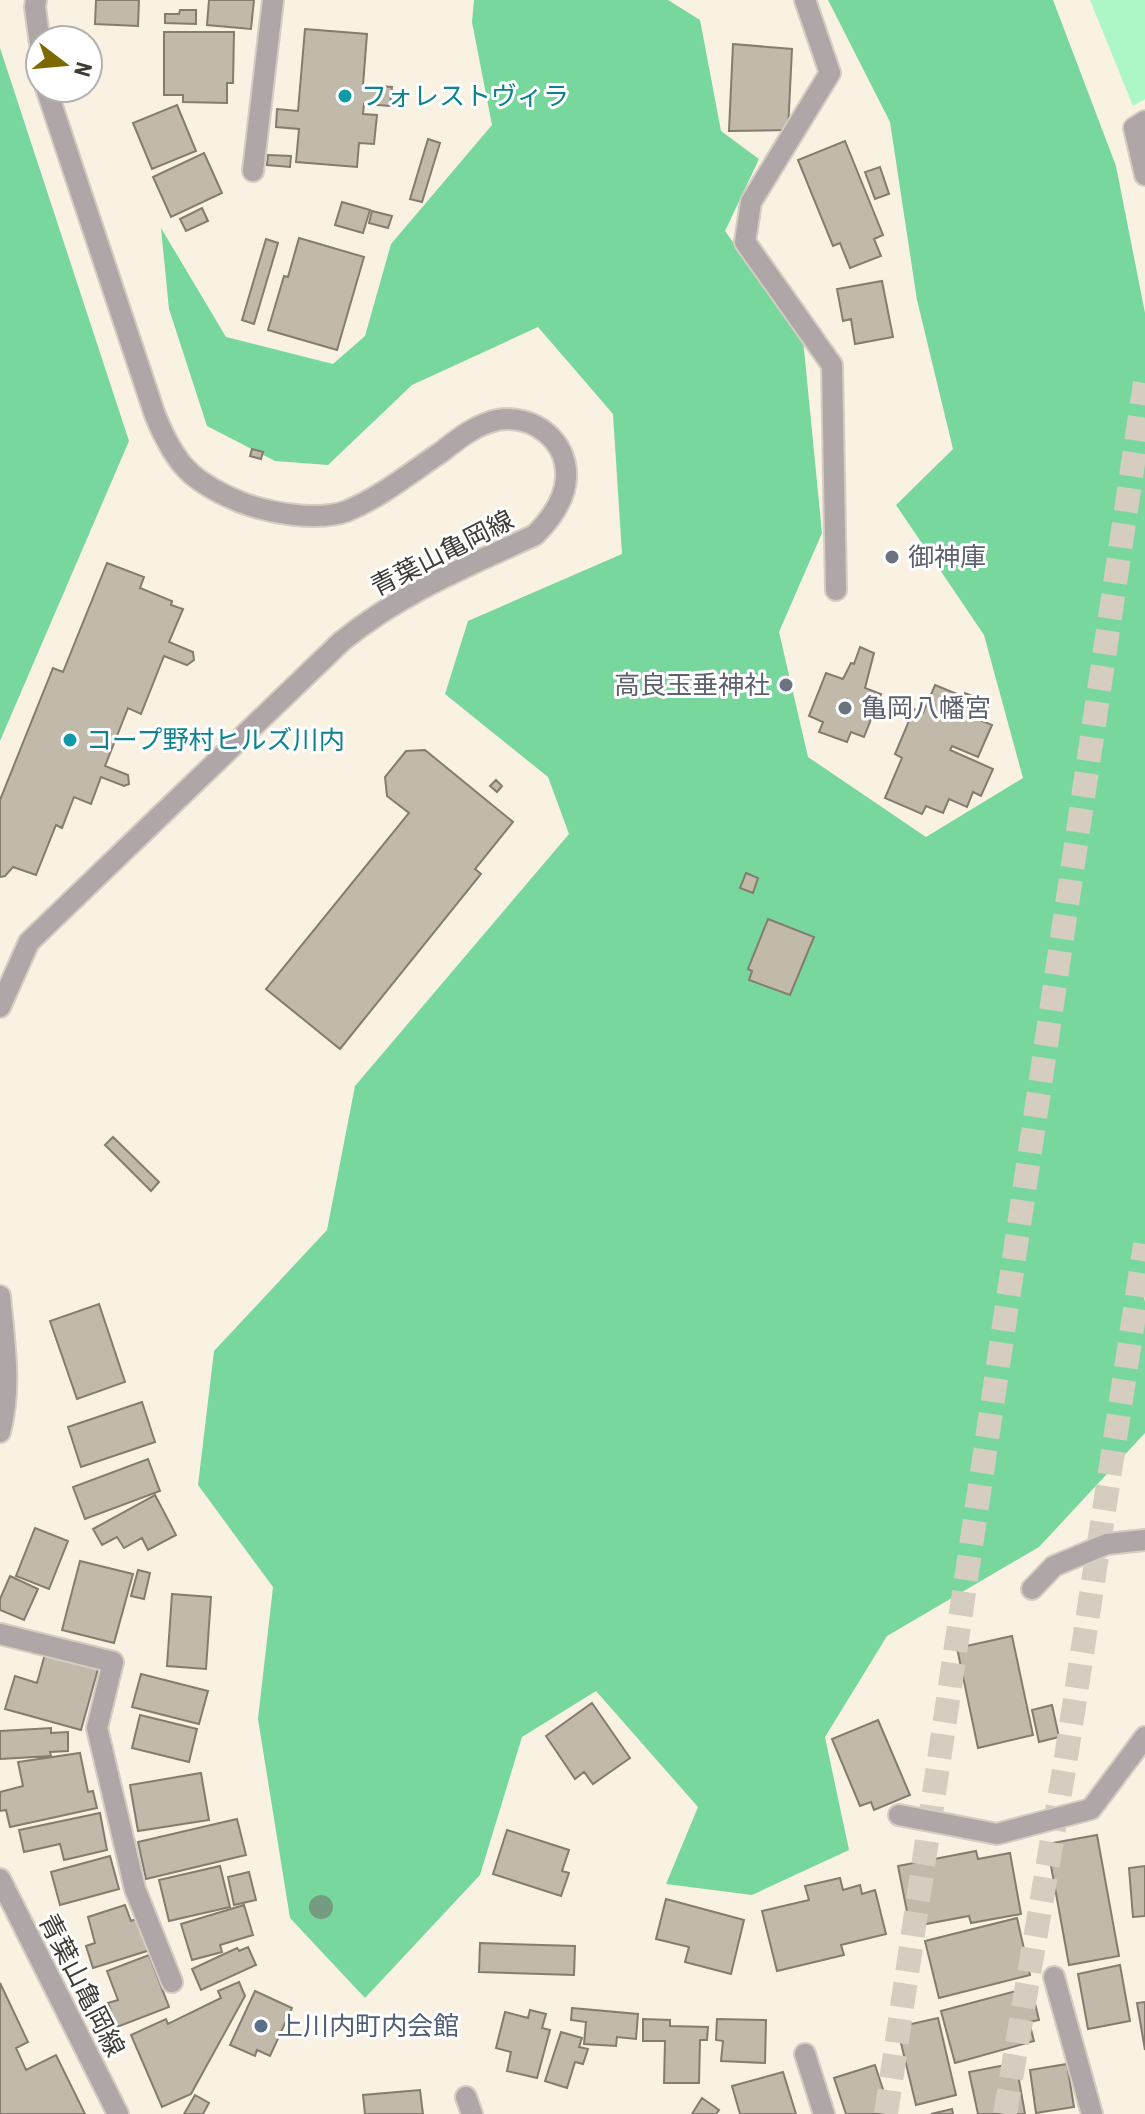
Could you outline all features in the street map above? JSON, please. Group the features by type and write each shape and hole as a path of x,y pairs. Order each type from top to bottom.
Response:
{"street":[{"path":"36,0 38,24"},
{"path":"253,171 273,0"},
{"path":"805,0 830,73 751,202 745,242 832,365 836,590"},
{"name":"青葉山亀岡線","path":"0,1007 29,942 342,641 376,614 411,593 535,535 559,504 566,478 563,457 554,439 542,428 525,421 502,419 480,424 391,487 345,512 305,516 262,511 223,495 188,475 167,445 155,415 51,104"},
{"path":"1145,121 1134,128 1145,175"},
{"path":"0,1296 7,1375 6,1411 0,1432"},
{"path":"1032,1589 1054,1566 1107,1544 1145,1540"},
{"path":"0,1634 113,1662 97,1728 135,1889 172,1982"},
{"path":"899,1815 997,1834 1091,1809 1145,1737"},
{"name":"青葉山亀岡線","path":"0,1879 118,2114"},
{"path":"1054,1977 1092,2114"},
{"path":"805,2054 824,2114"}],"green space":[{"path":"474,0 668,0 700,20 721,131 759,159 725,231 803,339 822,533 779,632 808,757 926,837 1023,778 984,635 896,505 953,449 917,300 890,122 828,0 1053,0 1116,166 1145,313 1145,1275 1140,1278 1145,1302 1145,1433 1039,1547 887,1636 825,1737 849,1850 752,1895 666,1884 698,1807 596,1691 522,1737 480,1875 365,1998 290,1918 258,1719 273,1587 198,1485 214,1351 327,1230 355,1086 569,834 548,777 445,694 468,621 622,554 613,414 538,327 412,385 328,465 275,461 207,426 169,309 161,228 226,337 333,364 365,336 391,244 492,125 472,22"},
{"path":"1090,0 1145,0 1145,99 1133,106"},
{"path":"0,48 129,441 0,741"}],"building":[{"path":"96,0 139,0 138,26 95,24"},
{"path":"209,0 254,0 251,29 207,25"},
{"path":"180,10 196,10 196,24 165,23 165,14 179,14"},
{"name":"フォレストヴィラ","path":"305,29 367,34 363,85 392,87 390,106 364,104 363,114 377,115 374,144 359,143 357,167 296,162 299,129 276,127 277,109 298,111"},
{"path":"164,32 234,32 233,83 227,83 227,103 183,102 183,95 164,95"},
{"path":"733,44 792,49 788,130 729,131"},
{"path":"177,105 196,151 152,169 133,123"},
{"path":"428,139 440,143 422,202 410,199"},
{"path":"845,141 883,235 874,239 881,256 850,268 840,243 833,246 798,160"},
{"path":"204,153 222,193 171,217 153,177"},
{"path":"268,155 291,156 290,167 267,165"},
{"path":"880,167 889,194 875,199 865,172"},
{"path":"342,202 370,210 363,233 335,225"},
{"path":"202,208 208,221 186,231 180,219"},
{"path":"372,211 392,216 388,228 369,223"},
{"path":"299,238 364,257 337,350 268,330"},
{"path":"266,239 278,243 254,324 242,320"},
{"path":"882,281 893,337 855,344 851,319 843,321 837,289"},
{"path":"252,449 263,452 261,459 250,456"},
{"name":"コープ野村ヒルズ川内","path":"107,563 144,577 140,588 183,609 169,642 193,652 194,660 187,665 164,656 141,714 128,708 105,766 128,775 129,784 124,786 101,777 91,804 74,797 62,828 56,825 36,875 13,867 0,877 0,800 53,668 63,672"},
{"path":"860,647 874,653 865,688 881,694 864,737 851,732 847,742 819,732 823,722 809,716 826,673 843,679 851,663 854,664"},
{"path":"935,685 990,703 982,721 992,725 978,757 952,746 950,750 993,769 981,796 973,792 967,807 949,799 943,813 926,806 922,814 885,798 902,758 895,754 914,709 923,713"},
{"path":"425,750 513,822 475,869 481,874 340,1049 266,989 409,813 387,796 385,777 406,751"},
{"path":"496,780 502,786 497,792 490,786"},
{"path":"746,873 758,878 753,893 740,888"},
{"path":"768,919 814,937 790,995 749,980 752,971 748,969"},
{"path":"113,1137 159,1182 151,1191 105,1145"},
{"path":"99,1304 125,1382 77,1399 50,1321"},
{"path":"142,1402 155,1442 81,1467 68,1427"},
{"path":"148,1459 160,1491 85,1519 73,1487"},
{"path":"155,1495 176,1535 148,1550 142,1538 124,1548 117,1537 102,1545 93,1529"},
{"path":"35,1528 68,1541 49,1589 16,1576"},
{"path":"80,1561 133,1574 114,1643 62,1630"},
{"path":"138,1570 150,1573 144,1599 131,1596"},
{"path":"10,1576 38,1589 24,1620 0,1610 0,1599"},
{"path":"172,1594 211,1597 206,1669 167,1666"},
{"path":"1012,1636 1033,1735 978,1748 957,1648"},
{"path":"45,1654 98,1669 81,1730 5,1709 15,1676 37,1683"},
{"path":"141,1674 208,1691 199,1724 132,1707"},
{"path":"592,1703 630,1758 593,1784 584,1772 575,1779 546,1736"},
{"path":"1052,1705 1059,1737 1039,1742 1032,1710"},
{"path":"140,1715 197,1729 189,1762 132,1748"},
{"path":"878,1720 910,1795 874,1810 871,1802 860,1806 832,1739"},
{"path":"51,1728 51,1733 68,1732 68,1751 50,1752 51,1756 0,1759 0,1731"},
{"path":"80,1753 88,1792 93,1791 97,1808 10,1827 6,1810 0,1811 0,1792 23,1786 18,1762"},
{"path":"201,1773 209,1820 138,1831 130,1785"},
{"path":"100,1813 107,1850 64,1860 60,1844 24,1852 19,1830"},
{"path":"237,1819 246,1855 146,1879 138,1842"},
{"path":"507,1830 569,1850 562,1871 569,1873 561,1896 493,1874"},
{"path":"1097,1835 1119,1956 1069,1965 1047,1844"},
{"path":"976,1851 978,1859 1010,1853 1021,1914 971,1923 969,1916 910,1927 898,1866"},
{"path":"110,1856 119,1889 60,1905 51,1872"},
{"path":"220,1866 230,1907 169,1921 159,1880"},
{"path":"1145,1866 1145,1916 1133,1917 1129,1868"},
{"path":"249,1872 256,1900 234,1905 228,1877"},
{"path":"840,1878 843,1890 860,1885 862,1894 875,1890 886,1934 841,1945 844,1955 777,1971 762,1911 809,1900 805,1886"},
{"path":"666,1899 744,1920 731,1974 685,1962 689,1947 656,1939"},
{"path":"125,1905 131,1921 139,1918 150,1950 93,1968 86,1946 95,1943 88,1917"},
{"path":"244,1905 253,1935 220,1945 222,1952 192,1960 181,1924"},
{"path":"1017,1918 1030,1975 939,1998 925,1941"},
{"path":"480,1943 575,1946 574,1975 479,1972"},
{"path":"248,1947 256,1965 201,1990 192,1969 237,1948 239,1951"},
{"path":"149,1955 169,2007 117,2027 108,2003 118,2000 107,1971"},
{"path":"1120,1965 1130,2021 1088,2029 1078,1974"},
{"path":"239,1982 245,1996 191,2094 162,2107 131,2035 166,2019 168,2024 221,1998 218,1991"},
{"path":"0,1983 28,2042 16,2048 26,2070 56,2055 85,2114 0,2114"},
{"path":"1031,1987 1039,2020 1029,2022 1034,2041 955,2063 941,2011"},
{"name":"上川内町内会館","path":"255,1991 292,2008 270,2056 257,2050 255,2056 230,2045"},
{"path":"1145,2002 1145,2050 1137,2003"},
{"path":"572,2008 638,2014 636,2039 617,2037 616,2046 584,2044 586,2022 571,2020"},
{"path":"530,2010 546,2014 542,2028 550,2030 537,2078 507,2071 511,2052 496,2048 505,2012 528,2018"},
{"path":"938,2018 956,2095 916,2105 899,2035 909,2032 907,2025"},
{"path":"643,2019 670,2020 670,2026 708,2027 707,2040 700,2040 699,2083 664,2083 665,2041 643,2041"},
{"path":"717,2019 766,2020 765,2063 721,2061 723,2041 716,2040"},
{"path":"561,2032 582,2038 579,2047 588,2049 583,2064 575,2062 567,2088 545,2081"},
{"path":"1016,2063 1025,2114 978,2114 969,2072"},
{"path":"1067,2064 1074,2107 1036,2113 1030,2070"},
{"path":"875,2065 891,2114 846,2114 834,2078"},
{"path":"783,2072 796,2114 740,2114 732,2086"},
{"path":"420,2090 423,2114 365,2114 363,2095"},
{"path":"195,2095 209,2103 203,2114 184,2114"},
{"path":"702,2098 719,2110 716,2114 692,2114"},
{"path":"952,2109 953,2114 931,2114"}],"tunnel":[{"path":"886,2114 1145,383"},
{"path":"1005,2114 1065,1764 1145,1244"}],"place":[{"name":"フォレストヴィラ","path":"345,96"},
{"name":"御神庫","path":"892,557"},
{"name":"高良玉垂神社","path":"786,685"},
{"name":"亀岡八幡宮","path":"845,708"},
{"name":"コープ野村ヒルズ川内","path":"70,740"},
{"name":"上川内町内会館","path":"261,2026"}]}
